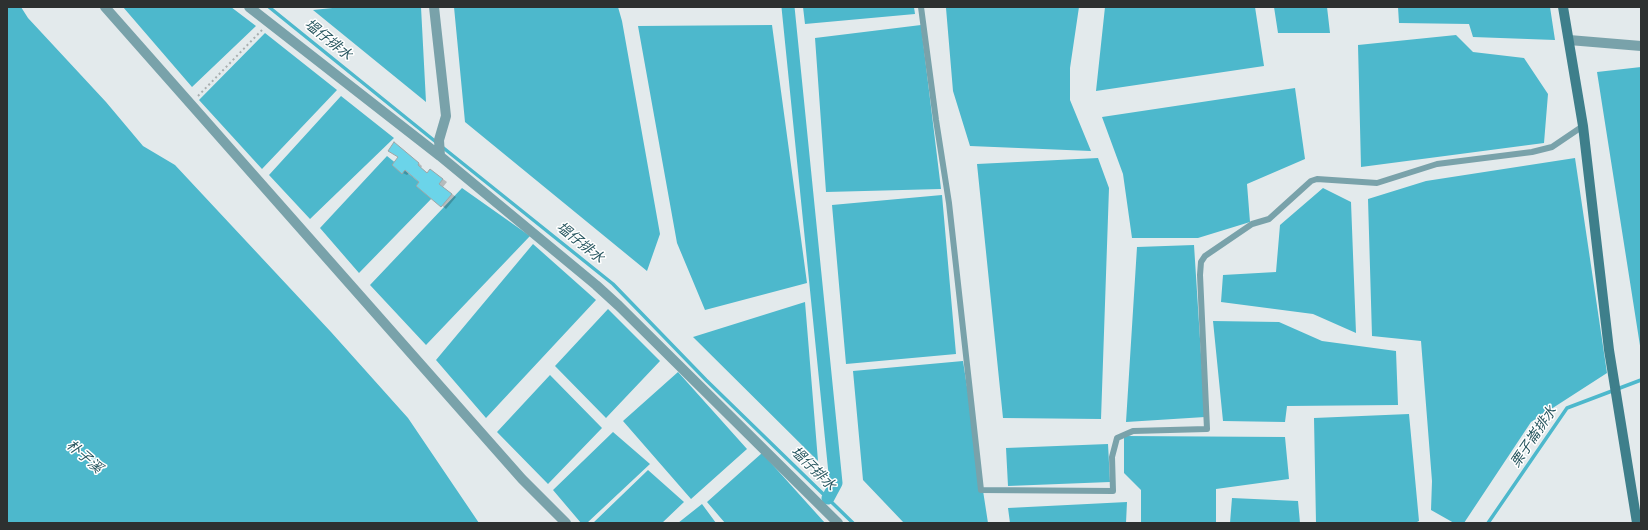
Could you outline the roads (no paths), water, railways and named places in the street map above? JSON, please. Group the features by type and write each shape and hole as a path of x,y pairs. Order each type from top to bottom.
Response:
{"main road":[{"path":"1563,7 1582,126 1609,350 1637,523"}],"street":[{"path":"105,7 522,479 566,523"},
{"path":"249,7 440,156 620,306 838,523"},
{"path":"434,7 446,116 439,140 440,156"},
{"path":"1569,40 1641,46"}],"lane":[{"path":"921,7 936,120 950,203 981,490 1113,491 1112,457 1116,438 1133,431 1207,429 1200,283 1201,262 1205,256 1252,224 1269,219 1310,181 1318,179 1377,183 1437,164 1532,152 1552,147 1582,126"}],"water":[{"name":"朴子溪","path":"7,7 21,7 28,18 106,102 143,146 175,165 331,332 408,418 479,523 7,523"},
{"path":"123,7 231,7 256,26 192,87"},
{"path":"342,7 421,7 426,102 313,10"},
{"path":"454,7 618,7 622,21 660,234 647,271 465,122"},
{"path":"803,7 914,7 915,14 805,24"},
{"path":"1079,7 1070,68 1070,100 1091,151 970,146 953,91 946,8"},
{"path":"1105,7 1255,7 1264,66 1096,91"},
{"path":"1274,7 1327,7 1330,33 1278,33"},
{"path":"1398,7 1550,7 1555,40 1473,37 1469,24 1399,23"},
{"path":"772,25 807,283 705,310 677,243 638,26"},
{"path":"921,25 941,189 826,192 815,38"},
{"path":"265,33 337,90 262,169 199,100"},
{"path":"1456,35 1473,52 1524,58 1548,94 1544,143 1361,167 1358,45"},
{"path":"1641,67 1641,352 1597,72"},
{"path":"1295,88 1305,159 1247,184 1250,222 1198,238 1132,238 1123,174 1102,117"},
{"path":"341,96 394,138 310,219 269,175"},
{"path":"387,156 435,195 359,273 320,228"},
{"path":"1098,158 1109,188 1101,419 1003,418 977,164"},
{"path":"1575,158 1607,373 1531,422 1464,523 1454,523 1431,510 1432,481 1421,341 1372,336 1368,199 1426,181"},
{"path":"462,188 530,236 426,345 370,285"},
{"path":"1323,188 1351,202 1356,333 1313,314 1221,302 1223,275 1276,272 1280,225"},
{"path":"942,195 956,354 846,364 832,205"},
{"path":"533,244 596,300 486,418 436,360"},
{"path":"1194,245 1205,417 1126,422 1137,247"},
{"path":"805,302 818,461 693,337"},
{"path":"608,309 660,361 606,418 555,366"},
{"path":"1213,321 1279,322 1322,341 1396,351 1398,405 1287,406 1285,422 1223,421"},
{"path":"963,361 988,523 904,523 863,480 853,371"},
{"path":"678,372 747,449 691,499 623,421"},
{"path":"550,375 602,428 548,484 497,432"},
{"path":"1409,414 1419,521 1415,523 1316,523 1314,418"},
{"path":"613,432 650,464 587,523 581,523 553,490"},
{"path":"1124,436 1285,437 1289,479 1216,489 1216,523 1141,523 1141,490 1124,473"},
{"path":"1108,444 1110,482 1008,486 1006,448"},
{"path":"762,453 825,523 725,523 707,502"},
{"path":"648,470 684,502 662,523 593,523"},
{"path":"1232,498 1298,501 1300,523 1230,523"},
{"path":"1127,502 1126,523 1010,523 1008,508"},
{"path":"702,504 716,523 678,523"}],"waterway":[{"name":"塭仔排水","path":"269,7 436,142"},
{"path":"788,7 836,483 828,498"},
{"name":"塭仔排水","path":"441,146 613,284 706,380 853,523"},
{"name":"栗子崙排水","path":"1488,523 1567,408 1641,380"}]}
